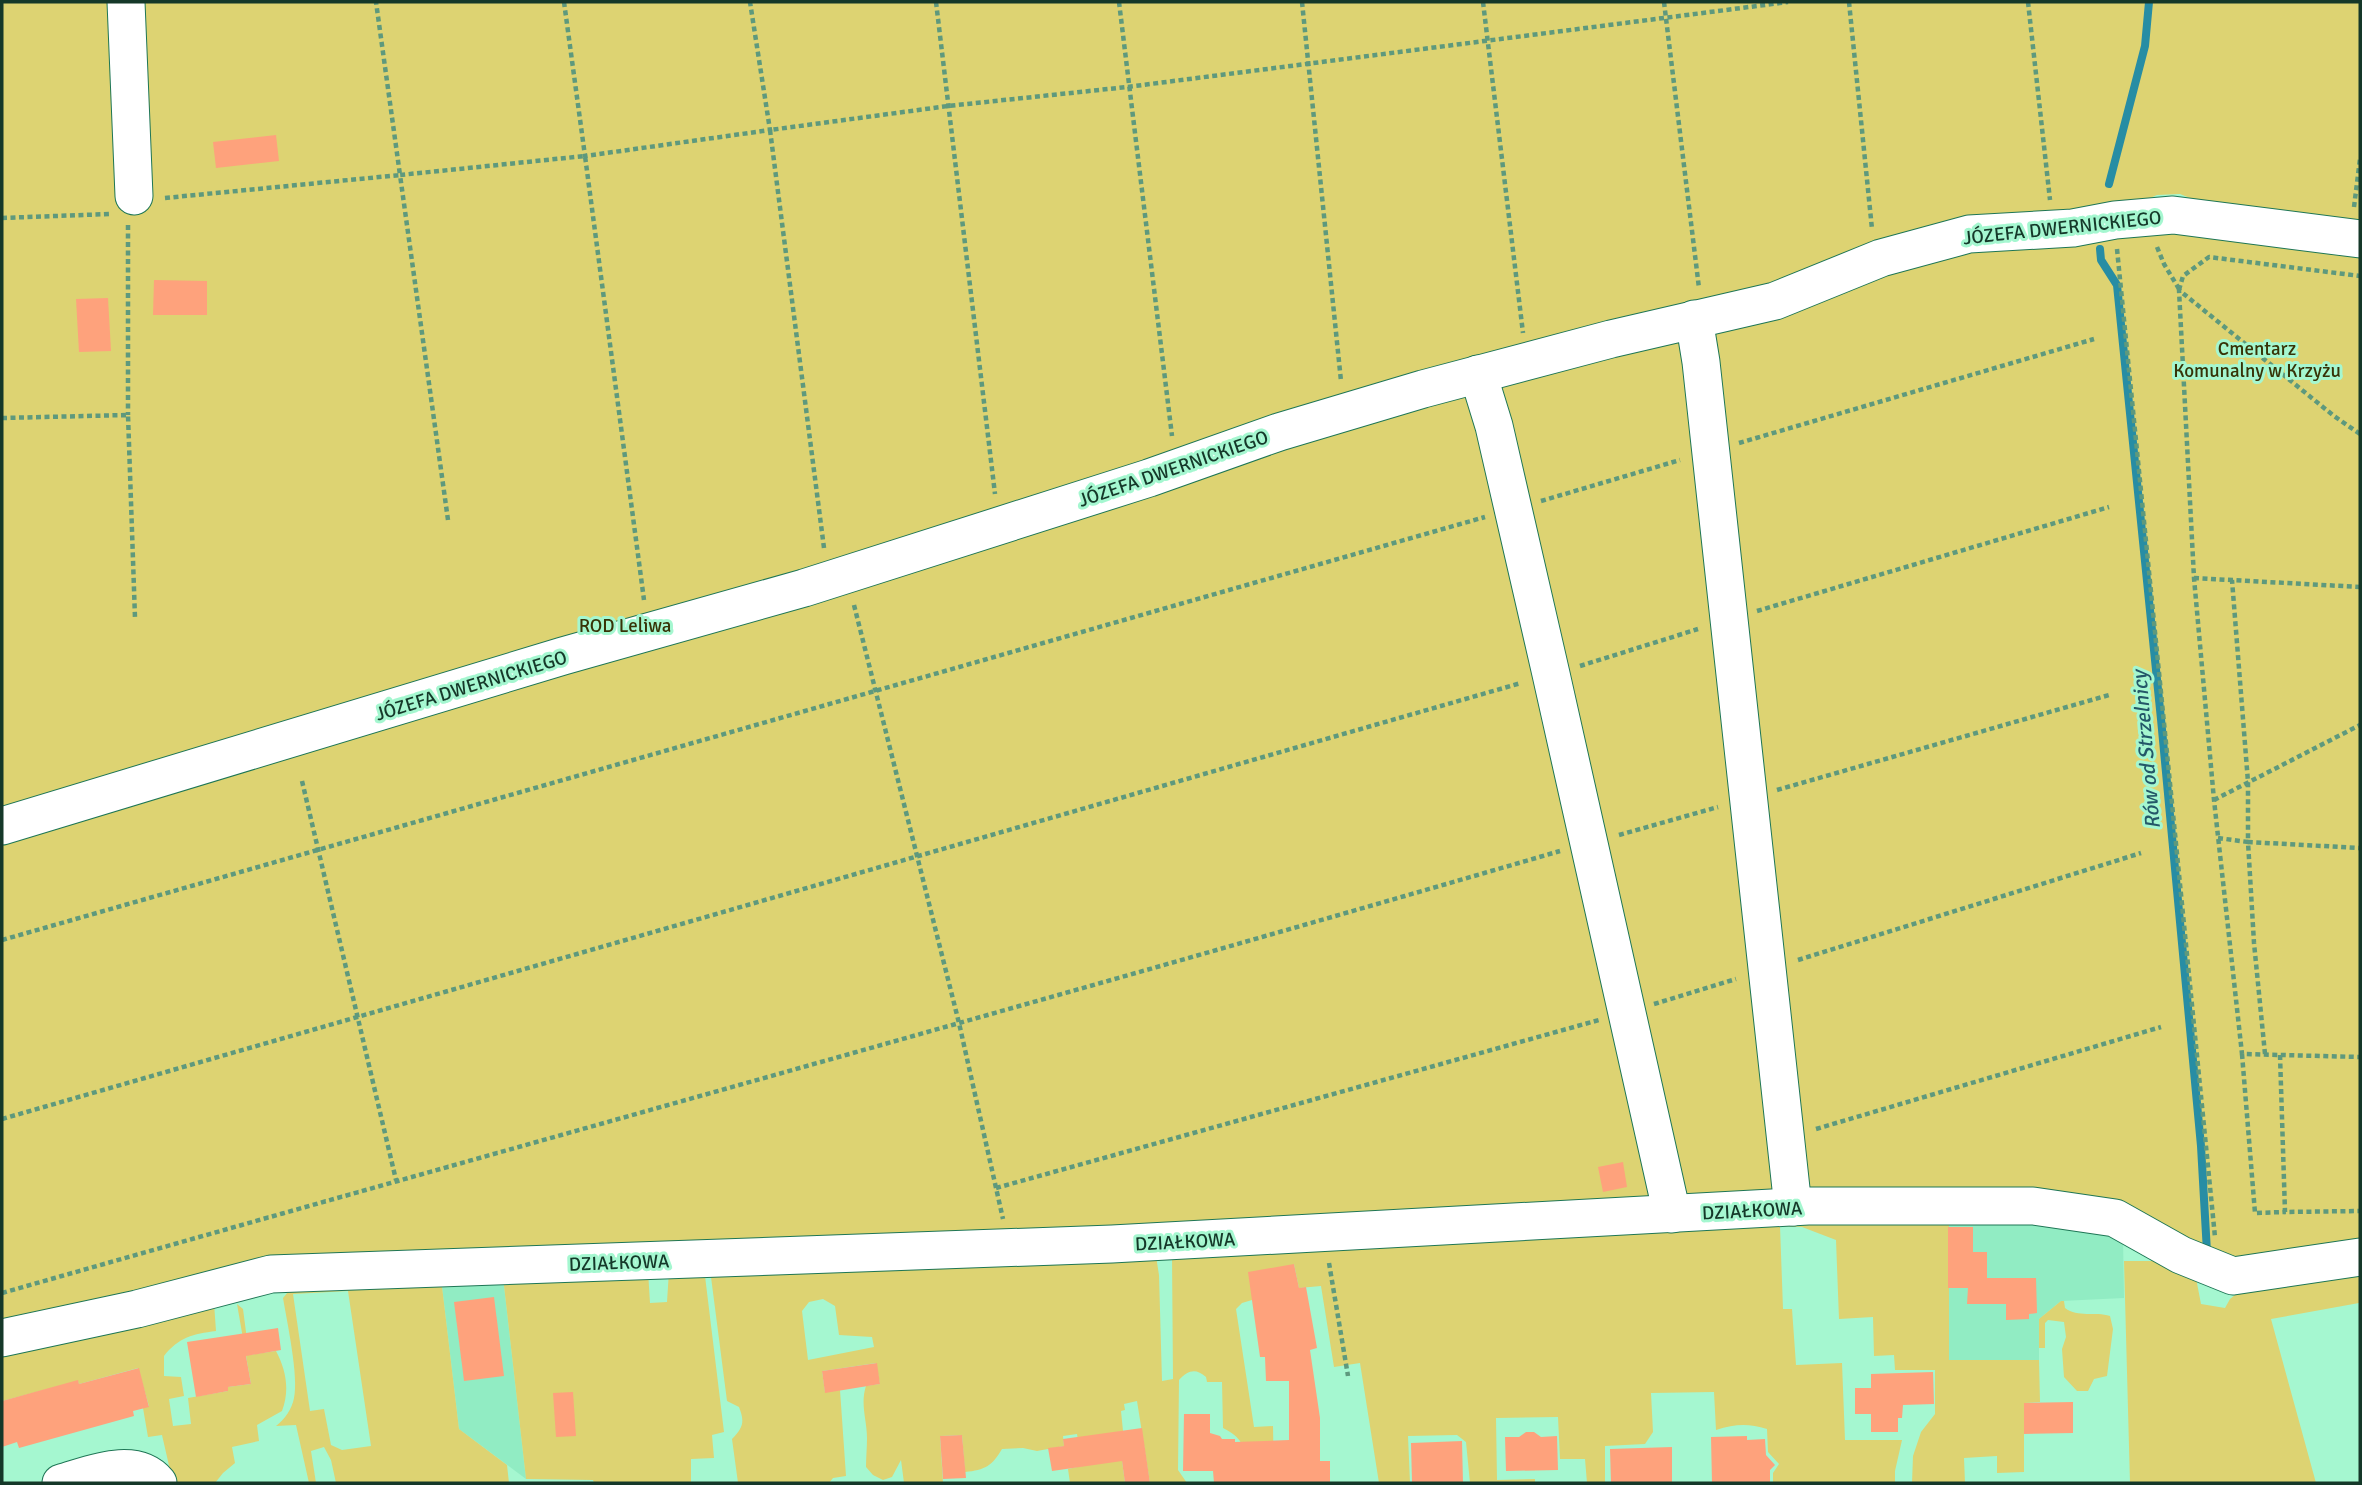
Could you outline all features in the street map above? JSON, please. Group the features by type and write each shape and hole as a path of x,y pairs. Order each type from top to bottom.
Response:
{"street":[{"path":"126,2 131,205"},
{"name":"JÓZEFA DWERNICKIEGO","path":"2,826 837,577 1177,468 1279,432 1478,374 1700,317 1775,301 1881,258 1969,234 2056,229 2173,215 2356,239"},
{"path":"1700,317 1711,451 1793,1207"},
{"path":"1478,374 1494,426 1672,1214"},
{"name":"DZIAŁKOWA","path":"2,1338 138,1309 271,1275 1324,1233 1793,1207 2034,1206 2115,1218 2181,1255 2233,1276 2360,1257"},
{"path":"61,1483 105,1471 126,1469 143,1471 158,1483"}],"path":[{"path":"376,2 448,520"},
{"path":"564,2 651,632"},
{"path":"750,2 837,577 876,689 959,1023 1009,1247"},
{"path":"936,2 999,526"},
{"path":"1119,2 1127,87 1177,468"},
{"path":"1302,2 1343,399 1351,411"},
{"path":"1483,2 1524,348 1529,361"},
{"path":"1664,2 1700,298 1700,317"},
{"path":"2,218 585,156 948,106 1127,87 1788,2"},
{"path":"1849,2 1874,251 1881,258"},
{"path":"2028,2 2050,204 2056,229"},
{"path":"2356,239 2360,159"},
{"path":"131,205 128,415 135,618"},
{"path":"2153,217 2157,246 2179,290 2334,416 2360,434"},
{"path":"2115,220 2218,1270"},
{"path":"2360,276 2209,257 2183,276 2179,290 2194,578 2214,800 2242,1054 2255,1213 2360,1212"},
{"path":"2,940 1513,509 2094,339"},
{"path":"2,418 128,415"},
{"path":"2,1119 1551,674 2109,507"},
{"path":"2194,578 2360,587"},
{"path":"2232,580 2248,782 2248,842 2254,943 2265,1054"},
{"path":"2,1293 397,1180 752,1083 2109,695"},
{"path":"2214,800 2360,725"},
{"path":"302,781 397,1180"},
{"path":"2218,838 2360,848"},
{"path":"996,1188 1628,1012 2141,853"},
{"path":"1786,1138 2161,1027"},
{"path":"2242,1054 2360,1057"},
{"path":"2280,1055 2285,1212"},
{"path":"1324,1233 1348,1376"}],"shaded area":[{"path":"2033,1216 2123,1237 2124,1298 2061,1301 2039,1319 2039,1360 1949,1361 1948,1221 2033,1225"},
{"path":"503,1277 526,1479 459,1429 441,1278"}],"green space":[{"name":"ROD Leliwa","path":"2,2 2360,2 2360,228 2222,211 2180,194 2157,195 2141,202 2216,233 2360,251 2360,1249 2235,1261 2126,1213 281,1265 2,1332"},
{"path":"1949,1222 1949,1360 2039,1360 2040,1402 2024,1403 2024,1472 1997,1473 1997,1456 1964,1458 1965,1483 1912,1483 1913,1456 1921,1432 1935,1414 1935,1370 1895,1370 1894,1355 1874,1356 1873,1317 1839,1319 1836,1240 1802,1227 1780,1226 1783,1309 1792,1309 1796,1365 1842,1363 1845,1440 1902,1440 1895,1483 1773,1483 1773,1473 1779,1464 1768,1452 1767,1429 1742,1425 1716,1430 1714,1392 1651,1393 1653,1432 1645,1444 1605,1446 1605,1483 1587,1483 1585,1459 1560,1459 1558,1417 1496,1418 1497,1480 1535,1479 1535,1483 1470,1483 1466,1442 1457,1435 1408,1436 1410,1483 1379,1483 1360,1363 1334,1367 1321,1286 1299,1288 1294,1264 1252,1300 1242,1303 1236,1309 1254,1427 1273,1426 1274,1483 1244,1483 1245,1457 1242,1444 1223,1428 1222,1382 1207,1382 1206,1377 1195,1371 1179,1380 1178,1470 1187,1483 1150,1483 1137,1401 1124,1404 1125,1410 1121,1411 1123,1431 1118,1432 1125,1483 1070,1483 1068,1469 1082,1466 1077,1434 1063,1436 1064,1446 1037,1451 1023,1448 1002,1449 987,1466 965,1472 962,1435 940,1436 943,1483 904,1483 901,1460 892,1477 883,1480 873,1475 866,1467 864,1399 866,1386 880,1384 876,1363 822,1371 825,1392 840,1390 846,1476 833,1478 829,1483 738,1483 732,1439 741,1428 742,1417 739,1407 727,1401 711,1277 705,1276 724,1432 712,1435 714,1458 691,1459 691,1483 594,1483 593,1480 526,1479 503,1277 648,1271 650,1303 667,1302 669,1271 1575,1228","holes":["1172,1255 1173,1379 1162,1381 1156,1256","823,1299 835,1306 839,1335 872,1337 874,1347 808,1360 802,1311 809,1302"]},
{"path":"2124,1261 2169,1261 2196,1278 2201,1304 2225,1308 2230,1299 2241,1290 2360,1273 2360,1305 2359,1303 2271,1319 2316,1483 2130,1483"},
{"path":"441,1278 459,1429 507,1465 509,1483 336,1483 331,1460 324,1447 311,1451 316,1483 309,1483 296,1425 276,1426 290,1410 295,1389 292,1349 283,1298 288,1292 286,1283","holes":["348,1291 371,1446 342,1450 331,1445 324,1409 310,1411 293,1294"]},
{"path":"2064,1301 2065,1308 2075,1313 2110,1316 2113,1329 2107,1376 2094,1379 2088,1391 2077,1391 2064,1377 2064,1322 2048,1320 2045,1323 2045,1348 2039,1348 2039,1319"},
{"path":"214,1303 216,1331 187,1338 175,1344 164,1356 164,1376 181,1377 184,1396 169,1399 173,1426 191,1424 188,1398 251,1384 237,1304 243,1309 249,1355 276,1351 282,1365 286,1388 282,1411 257,1425 259,1441 232,1447 235,1463 215,1483 173,1483 162,1435 148,1437 143,1408 149,1406 138,1368 2,1401 2,1347"}],"building":[{"path":"276,135 279,161 216,168 213,142"},
{"path":"154,280 207,281 207,315 153,315"},
{"path":"108,298 111,351 79,352 76,299"},
{"path":"1623,1162 1627,1187 1603,1192 1598,1167"},
{"path":"1948,1227 1973,1227 1973,1252 1987,1252 1987,1278 2036,1278 2037,1313 2029,1314 2029,1319 2006,1320 2006,1304 1967,1304 1968,1288 1948,1288"},
{"path":"1294,1264 1299,1288 1306,1287 1317,1348 1310,1350 1320,1418 1320,1461 1330,1461 1330,1483 1214,1483 1213,1471 1183,1471 1184,1414 1210,1414 1210,1433 1222,1439 1235,1439 1235,1442 1289,1440 1289,1381 1266,1381 1265,1357 1260,1357 1248,1272"},
{"path":"494,1297 504,1376 464,1381 454,1302"},
{"path":"278,1328 281,1350 246,1356 251,1384 228,1387 228,1391 196,1397 187,1342"},
{"path":"877,1363 880,1384 825,1393 822,1371"},
{"path":"139,1368 149,1407 133,1411 134,1416 19,1448 17,1442 2,1447 2,1401 78,1380 79,1384"},
{"path":"1933,1372 1934,1404 1903,1405 1902,1418 1898,1418 1898,1432 1871,1432 1871,1414 1855,1414 1855,1388 1871,1388 1871,1374"},
{"path":"573,1392 576,1436 556,1437 553,1393"},
{"path":"2073,1402 2073,1433 2024,1434 2024,1403"},
{"path":"1142,1428 1150,1483 1125,1483 1122,1461 1052,1471 1048,1448 1064,1446 1063,1439"},
{"path":"1526,1432 1534,1432 1541,1437 1557,1436 1558,1470 1506,1471 1505,1437 1519,1437"},
{"path":"962,1435 966,1478 943,1479 940,1436"},
{"path":"1747,1436 1747,1440 1765,1439 1766,1455 1775,1465 1770,1470 1770,1483 1712,1483 1711,1437"},
{"path":"1462,1441 1463,1483 1412,1482 1411,1443"},
{"path":"1672,1447 1672,1483 1611,1483 1610,1449"}],"waterway":[{"name":"Rów od Strzelnicy","path":"2109,184 2145,46 2149,2"},
{"name":"Rów od Strzelnicy","path":"2100,249 2101,260 2117,285 2201,1146 2207,1252"}],"park label":[{"name":"Cmentarz Komunalny w Krzyżu","path":"2257,359"}]}
